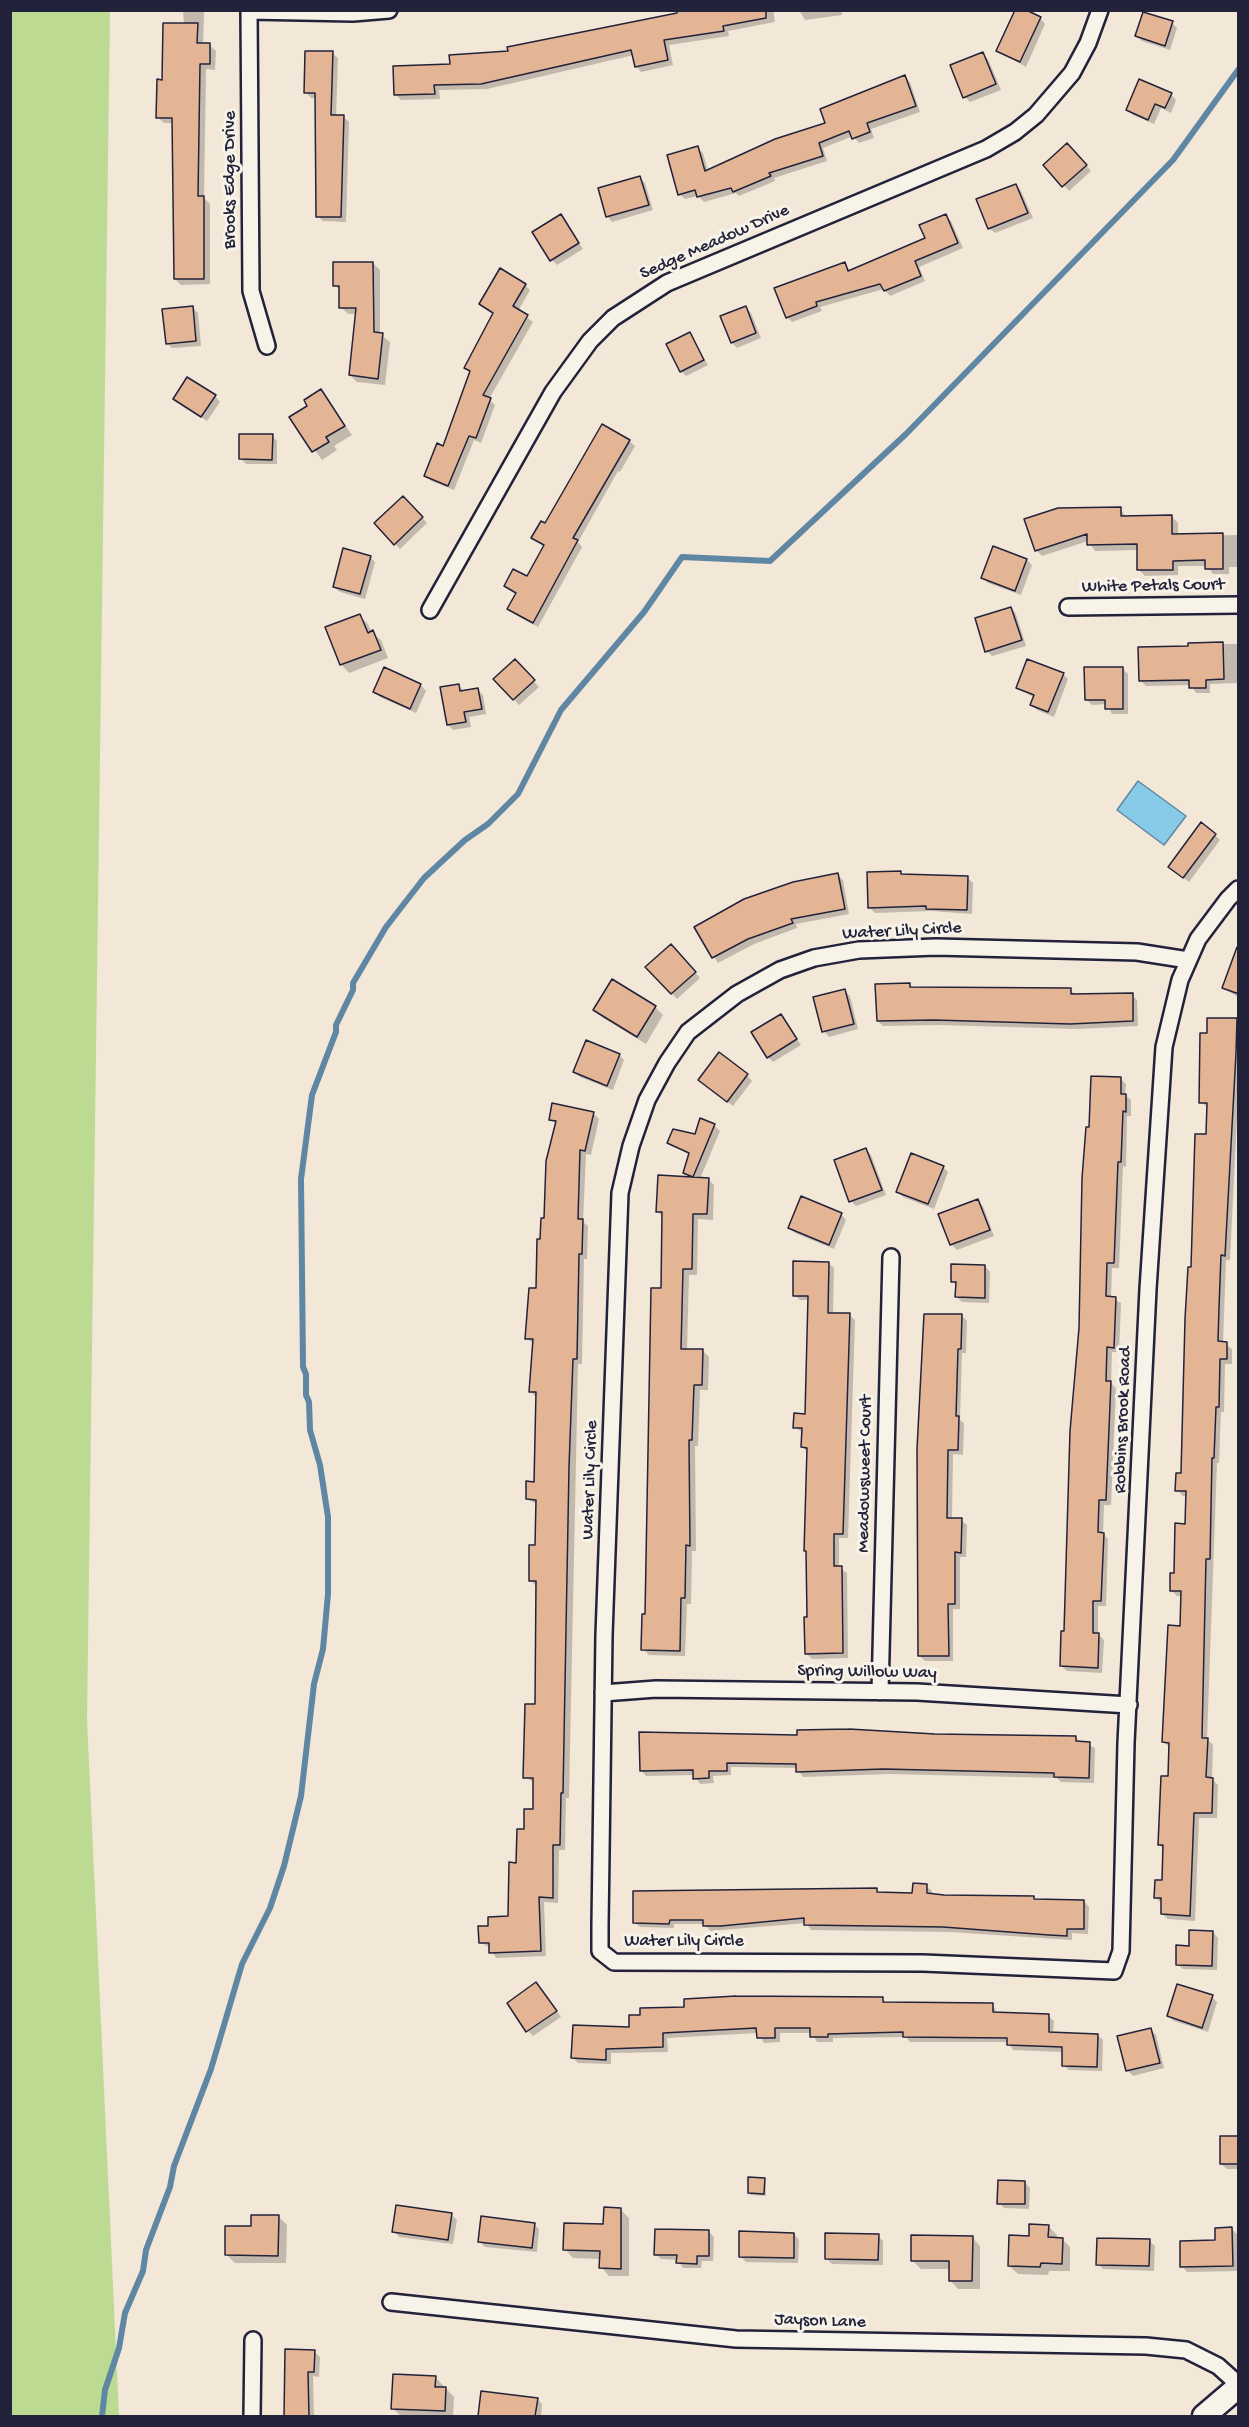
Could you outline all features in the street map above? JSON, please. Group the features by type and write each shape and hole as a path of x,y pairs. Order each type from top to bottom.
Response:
{"street":[{"path":"249,11 353,13 389,10"},
{"name":"Sedge Meadow Drive","path":"430,610 553,392 590,340 613,318 667,283 986,149 1015,132 1036,115 1072,73 1088,44 1100,10"},
{"name":"Brooks Edge Drive","path":"249,11 251,291 267,346"},
{"name":"White Petals Court","path":"1068,607 1239,605"},
{"name":"Robbins Brook Road","path":"1114,1971 1121,1951 1129,1705 1148,1289 1164,1047 1180,980 1188,960 1198,939 1228,899 1239,889"},
{"name":"Water Lily Circle","path":"1114,1971 923,1963 614,1962 600,1951 603,1693 620,1193 631,1146 647,1100 667,1063 688,1032 737,994 780,970 814,958 859,950 936,947 1137,952 1188,960"},
{"name":"Meadowsweet Court","path":"880,1692 891,1257"},
{"name":"Spring Willow Way","path":"603,1693 656,1689 880,1692 1129,1705"},
{"name":"Jayson Lane","path":"392,2302 736,2339 943,2345 1146,2346 1186,2350 1218,2366 1239,2386"},
{"path":"252,2416 253,2340"},
{"path":"1204,2416 1239,2386"}],"green space":[{"path":"10,11 110,11 87,1719 119,2416 11,2416"}],"water":[{"path":"1138,781 1186,816 1164,845 1117,810"}],"building":[{"path":"677,10 766,10 766,18 723,26 724,31 664,40 668,60 635,67 631,50 481,84 434,85 435,94 394,95 393,66 450,64 449,55 508,51 507,47 677,13"},
{"path":"1015,10 1026,10 1041,17 1020,62 996,51"},
{"path":"1143,12 1173,21 1165,46 1135,36"},
{"path":"163,23 198,23 197,43 210,43 210,64 200,64 198,196 204,196 204,279 174,279 172,118 156,118 157,79 162,80"},
{"path":"305,51 333,51 331,115 344,115 341,217 316,217 315,93 304,93"},
{"path":"983,52 996,84 963,98 950,65"},
{"path":"905,75 916,106 867,123 870,132 852,139 849,131 819,143 823,156 769,173 771,176 733,192 731,188 697,197 695,190 678,195 667,155 698,146 705,171 775,139 825,123 820,109"},
{"path":"1139,79 1172,93 1165,108 1155,104 1148,120 1126,110"},
{"path":"1067,143 1087,165 1062,187 1043,165"},
{"path":"640,176 649,205 606,217 598,188"},
{"path":"1016,184 1028,213 988,229 976,199"},
{"path":"561,214 579,243 550,261 532,232"},
{"path":"946,214 958,243 915,261 921,276 884,291 880,284 816,302 817,306 786,318 774,288 845,262 848,271 925,238 919,225"},
{"path":"333,262 373,262 374,332 383,333 378,379 349,375 356,308 339,308 339,286 333,286"},
{"path":"500,268 526,284 513,306 528,315 483,395 491,398 476,438 469,436 448,486 424,476 437,443 443,446 470,371 464,368 493,313 479,304"},
{"path":"193,306 196,341 166,344 162,309"},
{"path":"746,306 756,333 731,343 720,316"},
{"path":"690,332 704,360 680,372 666,344"},
{"path":"187,377 216,395 201,417 173,399"},
{"path":"321,389 345,426 326,437 329,442 312,452 289,417 307,406 304,400"},
{"path":"602,424 630,440 573,538 578,540 533,623 507,609 516,593 504,586 513,569 527,576 544,545 531,538 541,521 545,523"},
{"path":"239,434 273,434 272,460 239,459"},
{"path":"403,496 423,517 394,545 374,523"},
{"path":"1121,507 1121,516 1172,515 1172,534 1223,533 1223,569 1205,569 1205,560 1173,561 1173,570 1137,570 1137,544 1087,545 1087,534 1035,551 1024,519 1058,508"},
{"path":"993,546 1027,559 1015,591 981,578"},
{"path":"343,548 371,556 360,594 333,587"},
{"path":"1011,607 1022,640 985,652 975,618"},
{"path":"360,614 368,633 373,630 381,650 340,665 325,627"},
{"path":"1223,642 1224,679 1206,680 1206,688 1189,688 1189,680 1139,681 1138,647 1188,646 1188,643"},
{"path":"515,659 535,680 513,700 493,679"},
{"path":"1027,659 1064,673 1048,712 1030,705 1034,695 1016,688"},
{"path":"384,667 421,684 410,709 373,692"},
{"path":"1084,667 1123,667 1123,709 1105,709 1105,700 1085,700"},
{"path":"459,684 460,691 478,688 482,709 464,712 466,722 447,725 440,687"},
{"path":"1201,822 1216,834 1183,878 1168,867"},
{"path":"901,871 901,874 968,876 967,910 926,909 926,906 868,908 867,872"},
{"path":"838,873 845,909 791,919 793,923 748,939 712,958 694,927 744,899 793,882"},
{"path":"671,944 696,972 671,994 645,967"},
{"path":"1237,947 1239,947 1239,994 1222,988"},
{"path":"612,979 656,1006 637,1037 593,1010"},
{"path":"910,983 910,987 1071,988 1071,994 1133,993 1133,1021 1070,1024 934,1020 877,1021 875,984"},
{"path":"845,989 854,1024 822,1032 813,997"},
{"path":"781,1014 797,1039 767,1058 751,1032"},
{"path":"1207,1018 1237,1018 1225,1256 1221,1255 1218,1341 1227,1342 1227,1359 1220,1359 1219,1407 1216,1407 1214,1458 1212,1458 1210,1559 1206,1559 1202,1738 1208,1738 1206,1777 1213,1778 1212,1813 1194,1813 1190,1916 1161,1914 1161,1898 1154,1898 1155,1880 1162,1880 1163,1845 1158,1845 1161,1776 1168,1776 1169,1743 1162,1742 1168,1625 1180,1626 1181,1591 1170,1591 1170,1573 1174,1573 1175,1523 1185,1524 1186,1491 1175,1491 1176,1473 1181,1473 1185,1319 1188,1267 1191,1267 1195,1134 1206,1134 1207,1103 1199,1103 1200,1033 1207,1033"},
{"path":"586,1040 620,1054 607,1086 573,1072"},
{"path":"719,1052 748,1074 727,1102 698,1080"},
{"path":"1091,1076 1121,1077 1121,1094 1126,1094 1121,1162 1118,1162 1114,1263 1107,1263 1106,1296 1116,1297 1114,1348 1107,1347 1106,1381 1111,1381 1106,1500 1099,1500 1098,1532 1104,1533 1101,1601 1093,1601 1093,1633 1099,1633 1098,1668 1060,1666 1061,1631 1064,1631 1070,1431 1079,1328 1082,1178 1086,1127 1089,1127"},
{"path":"552,1103 594,1112 585,1151 580,1150 578,1219 583,1219 582,1254 579,1254 577,1359 573,1359 560,1845 553,1845 553,1898 539,1897 541,1951 489,1953 489,1943 479,1943 478,1926 488,1926 488,1917 508,1916 509,1862 516,1863 517,1829 524,1829 524,1809 533,1809 533,1778 523,1778 525,1704 535,1704 536,1581 529,1581 529,1545 535,1545 536,1500 526,1499 526,1481 534,1482 536,1392 529,1392 533,1339 525,1339 529,1288 536,1288 537,1239 540,1239 541,1218 544,1218 546,1161 556,1121 549,1120"},
{"path":"700,1118 715,1124 693,1177 683,1173 689,1153 667,1143 673,1129 695,1134"},
{"path":"866,1148 882,1190 849,1202 834,1160"},
{"path":"911,1153 944,1166 928,1204 896,1192"},
{"path":"658,1175 709,1178 707,1214 693,1214 692,1269 683,1269 681,1349 703,1349 702,1385 694,1385 692,1440 689,1440 690,1546 686,1545 685,1598 681,1598 680,1651 641,1650 642,1614 645,1614 651,1288 661,1288 662,1212 656,1212"},
{"path":"801,1196 842,1213 829,1245 788,1228"},
{"path":"978,1199 990,1230 950,1245 938,1214"},
{"path":"793,1261 829,1262 828,1313 850,1313 843,1534 834,1534 834,1566 842,1566 843,1653 805,1654 804,1617 807,1617 806,1551 804,1551 807,1448 801,1447 802,1428 793,1428 794,1413 805,1414 808,1296 793,1296"},
{"path":"951,1264 985,1265 985,1298 955,1297 956,1282 951,1282"},
{"path":"924,1314 962,1314 961,1349 958,1349 956,1416 959,1416 958,1450 948,1450 947,1518 962,1518 961,1553 955,1552 955,1604 948,1604 949,1656 918,1656 917,1449"},
{"path":"849,1729 935,1734 1076,1736 1076,1741 1090,1742 1089,1778 1054,1777 1054,1773 883,1769 796,1772 796,1764 727,1763 727,1771 709,1771 709,1778 693,1779 693,1770 640,1771 639,1732 797,1735 797,1730"},
{"path":"913,1883 927,1884 927,1893 944,1895 1034,1896 1034,1899 1084,1900 1084,1929 1067,1929 1067,1936 943,1927 804,1925 804,1918 721,1926 703,1926 703,1920 670,1920 669,1924 633,1923 633,1891 877,1888 877,1892 912,1893"},
{"path":"1189,1930 1213,1931 1212,1966 1176,1965 1176,1945 1189,1946"},
{"path":"536,1982 557,2011 526,2032 507,2003"},
{"path":"1177,1984 1213,1995 1202,2028 1167,2016"},
{"path":"736,1996 883,1997 883,2002 993,2003 993,2012 1049,2014 1049,2032 1098,2034 1097,2067 1062,2066 1062,2047 1007,2045 1007,2038 903,2037 903,2032 828,2034 828,2037 810,2037 810,2028 775,2028 775,2038 757,2038 756,2028 663,2033 663,2047 606,2049 606,2060 571,2058 573,2025 629,2027 629,2015 640,2015 640,2008 684,2007 684,1999"},
{"path":"1151,2028 1160,2063 1126,2071 1117,2036"},
{"path":"1220,2136 1239,2136 1239,2164 1220,2164"},
{"path":"748,2177 765,2178 764,2194 748,2193"},
{"path":"998,2180 1025,2181 1025,2204 997,2204"},
{"path":"396,2205 452,2213 448,2240 392,2232"},
{"path":"604,2207 621,2208 621,2269 599,2268 600,2251 563,2250 564,2223 603,2224"},
{"path":"251,2215 279,2215 278,2256 225,2255 225,2226 251,2226"},
{"path":"481,2216 535,2223 532,2248 478,2242"},
{"path":"1029,2224 1049,2225 1048,2237 1063,2238 1062,2264 1041,2263 1040,2267 1008,2266 1009,2235 1029,2236"},
{"path":"1232,2227 1233,2266 1180,2267 1180,2241 1215,2240 1215,2228"},
{"path":"655,2229 709,2230 709,2256 697,2256 697,2264 676,2263 677,2255 654,2255"},
{"path":"739,2231 794,2233 794,2258 739,2257"},
{"path":"825,2233 879,2234 878,2260 825,2259"},
{"path":"911,2235 973,2236 972,2281 949,2281 949,2261 911,2261"},
{"path":"1097,2238 1150,2239 1149,2266 1096,2265"},
{"path":"285,2349 315,2350 314,2372 308,2372 309,2416 284,2416"},
{"path":"393,2374 436,2376 435,2387 446,2387 445,2411 391,2409"},
{"path":"481,2391 538,2398 535,2416 478,2416"}],"waterway":[{"path":"102,2416 105,2390 119,2348 125,2313 143,2271 146,2250 170,2187 174,2166 211,2069 242,1964 270,1908 284,1866 301,1796 314,1684 323,1649 328,1594 328,1517 320,1465 310,1430 306,1374 303,1367 301,1179 312,1095 336,1032 336,1025 353,990 353,983 386,927 424,878 465,840 488,824 518,794 561,710 644,612 682,557 770,561 906,434 1173,160 1238,70"}]}
